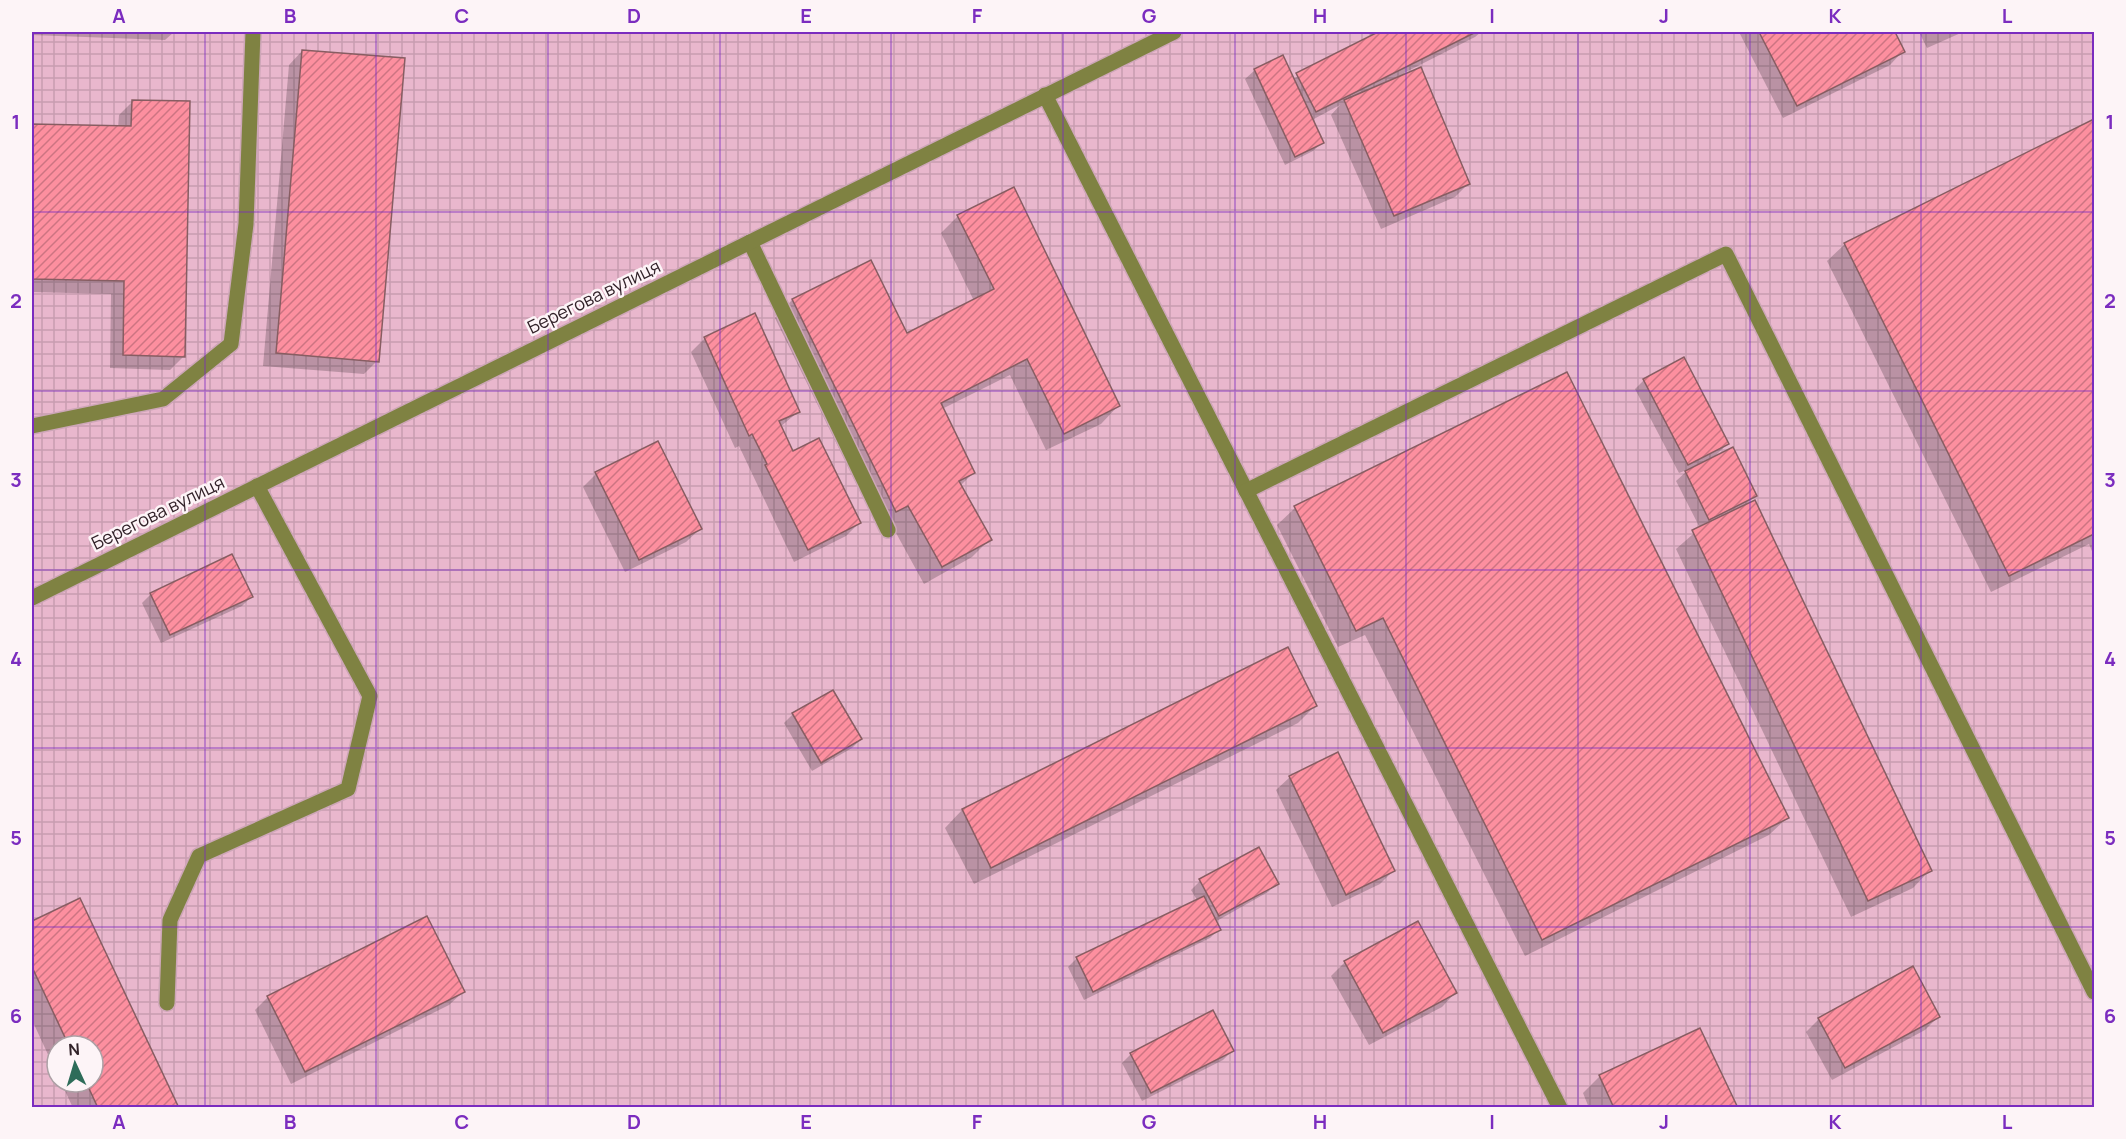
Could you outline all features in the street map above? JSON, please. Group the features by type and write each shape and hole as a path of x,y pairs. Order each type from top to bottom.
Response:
{"street":[{"path":"32,426 163,399 231,344 246,224 253,32"},
{"name":"Берегова вулиця","path":"32,598 1174,32"},
{"path":"1045,95 1560,1107"},
{"path":"750,242 888,530"},
{"path":"1246,491 1726,254 2094,992"},
{"path":"167,1003 170,920 200,856 348,789 370,696 257,486"}],"shaded area":[{"path":"32,32 2094,32 2094,1107 32,1107"}],"building":[{"path":"1378,32 1476,32 1316,112 1296,73"},
{"path":"1759,32 1895,32 1905,52 1797,106"},
{"path":"302,50 405,58 379,362 276,353"},
{"path":"1283,55 1324,143 1295,157 1254,69"},
{"path":"1421,67 1470,184 1394,216 1344,100"},
{"path":"132,100 190,101 185,357 123,355 124,281 32,279 32,124 131,126"},
{"path":"2094,119 2094,534 2009,576 1844,243"},
{"path":"1014,187 1120,406 1064,434 1027,359 941,403 975,473 959,481 992,540 942,567 908,506 896,512 792,299 871,260 907,333 994,289 957,215"},
{"path":"755,313 800,412 779,421 793,451 819,438 861,523 808,550 752,434 749,436 704,337"},
{"path":"1684,357 1729,444 1688,465 1643,379"},
{"path":"1567,372 1789,818 1542,940 1383,618 1356,631 1294,506"},
{"path":"658,441 702,529 639,560 595,472"},
{"path":"1733,447 1757,496 1709,520 1685,471"},
{"path":"1755,500 1932,871 1868,901 1692,530"},
{"path":"232,554 253,597 170,635 150,593"},
{"path":"1288,647 1317,706 991,868 962,809"},
{"path":"833,690 862,739 821,763 792,713"},
{"path":"1338,752 1395,871 1346,895 1289,776"},
{"path":"1259,847 1279,884 1219,916 1199,879"},
{"path":"1204,896 1221,930 1093,992 1076,957"},
{"path":"80,898 179,1108 98,1108 92,1094 105,1094 105,1034 63,1034 32,967 32,921"},
{"path":"427,916 465,992 305,1072 267,996"},
{"path":"1418,921 1457,993 1383,1033 1344,961"},
{"path":"1913,966 1940,1017 1845,1068 1818,1018"},
{"path":"1213,1010 1234,1051 1151,1093 1130,1053"},
{"path":"1700,1028 1738,1108 1614,1108 1599,1075"}]}
